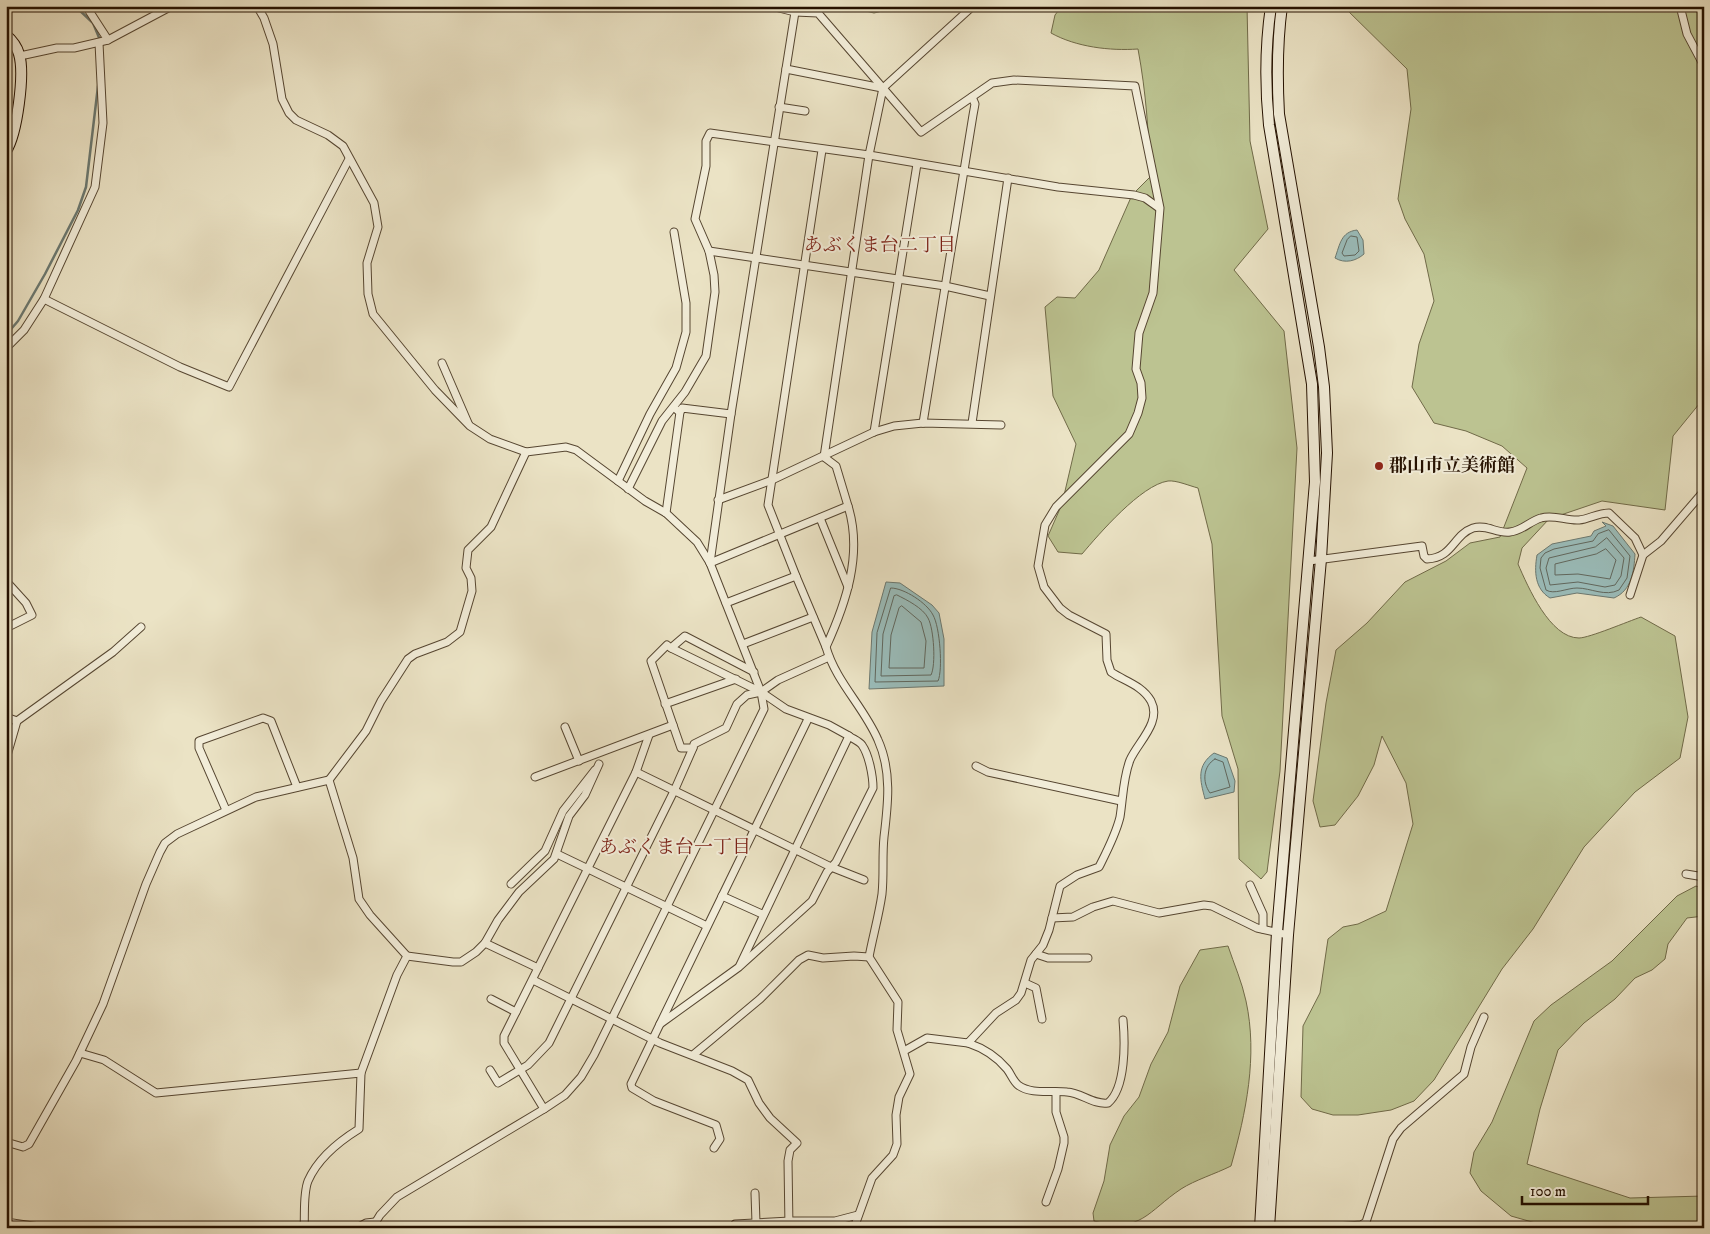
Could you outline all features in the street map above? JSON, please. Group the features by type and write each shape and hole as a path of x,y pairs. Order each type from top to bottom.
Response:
{"street":[{"path":"86,6 108,40"},
{"path":"20,56 99,43 172,6"},
{"path":"257,6 264,18 273,44 282,99 289,114 296,120 336,140 343,146 377,214 378,227 367,264 368,294 373,314 435,390 470,426 490,438 526,452 566,447 576,450 644,501 666,512 697,542 710,563 743,644 761,692 764,709 612,1020 581,1077 565,1095 544,1109 397,1197 374,1225 366,1223 358,1228"},
{"path":"771,6 795,12 818,14 921,132 992,83 1007,80 1135,86 1160,208 1153,293 1139,333 1136,369 1141,384 1138,413 1129,434 1056,507 1045,524 1038,566 1044,588 1060,608 1106,634 1107,660 1110,672 1134,684 1150,700 1153,707 1152,724 1136,746 1129,764 1117,826 1099,867 1077,875 1060,886 1043,945 1031,960 1024,983 1016,1000 996,1013 968,1043"},
{"path":"824,456 869,155 882,88 972,6"},
{"path":"1260,1228 1277,932 1315,482 1312,384 1269,125 1265,66 1271,6"},
{"path":"1269,1228 1288,935 1320,559 1327,453 1324,387 1279,114 1277,68 1278,33 1282,6"},
{"path":"1680,6 1687,34 1704,66"},
{"path":"710,563 731,414 795,12"},
{"path":"6,35 12,40 20,56 19,108 13,141 6,151"},
{"path":"6,348 24,330 44,299 95,187 103,123 99,43"},
{"path":"786,69 882,88"},
{"path":"924,423 974,104 972,97"},
{"path":"779,107 805,111"},
{"path":"628,489 662,421 685,392 706,356 715,292 709,251 695,219 706,166 707,135 710,133 869,155 1058,187 1134,195 1145,198 1160,208"},
{"path":"822,150 768,505 829,657 876,734 882,749 888,778 890,801 884,837 882,892 869,957 898,1002 898,1030 910,1074 899,1097 896,1115 896,1144 893,1155 872,1178 854,1228"},
{"path":"44,299 180,367 230,387 349,159"},
{"path":"874,432 917,164"},
{"path":"972,424 1008,178"},
{"path":"618,481 682,352 686,332 686,302 674,232"},
{"path":"709,251 805,267 945,286 990,296"},
{"path":"442,363 470,426"},
{"path":"672,408 680,412"},
{"path":"666,512 682,408 731,414"},
{"path":"718,500 772,480 874,432 894,426 924,423 1001,425"},
{"path":"6,1142 23,1147 30,1144 80,1053 103,1004 165,843 177,834 256,797 329,780 366,731 381,700 408,660 415,654 447,642 460,632 472,591 471,578 466,568 465,558 468,550 491,527 526,452"},
{"path":"824,456 836,466 853,523 854,542 845,603 826,647"},
{"path":"1630,594 1643,555 1661,540 1704,491"},
{"path":"710,563 848,506"},
{"path":"1309,560 1422,546 1424,556 1435,558 1445,554 1464,534 1479,526 1488,526 1506,532 1526,527 1541,518 1553,516 1580,520 1609,513 1635,538 1643,555"},
{"path":"820,518 848,588"},
{"path":"726,603 796,576"},
{"path":"6,581 26,603 32,615 6,628"},
{"path":"743,644 813,617"},
{"path":"6,759 17,721 113,652 141,627"},
{"path":"672,648 684,636 754,672"},
{"path":"660,1024 739,967 812,901 831,867 836,862 872,788 872,777 864,748 859,742 829,725 815,719 808,719 786,709 761,692 667,646 651,661 681,748 693,748"},
{"path":"490,1070 498,1083 521,1069 544,1051 572,1000 675,789 694,744 726,728 737,704 746,695 761,692 778,680 829,657"},
{"path":"665,704 736,679"},
{"path":"6,717 17,721"},
{"path":"226,810 199,748 199,742 263,718 271,721 297,787"},
{"path":"714,1148 720,1139 716,1125 654,1101 632,1088 631,1084 808,719"},
{"path":"535,777 673,725"},
{"path":"565,727 579,761"},
{"path":"544,1109 504,1043 504,1036 636,772 649,735"},
{"path":"739,967 762,914 796,848 849,736"},
{"path":"329,780 353,858 359,899 370,915 407,956 432,961 461,962 485,943 498,920 519,892 557,854 569,816 585,795 600,764 563,811 545,851 511,884"},
{"path":"976,766 988,772 1121,801"},
{"path":"636,772 675,789 831,867 864,880"},
{"path":"557,854 588,867 707,926"},
{"path":"1686,874 1704,877"},
{"path":"1250,885 1263,914 1263,930"},
{"path":"722,896 762,914"},
{"path":"1052,918 1073,918 1093,907 1112,901 1159,913 1204,905 1212,906 1263,930 1288,935"},
{"path":"485,943 538,968"},
{"path":"1036,954 1048,958 1088,958"},
{"path":"692,1054 760,999 799,960 808,955 823,958 869,957"},
{"path":"304,1228 308,1182 323,1158 342,1140 359,1129 361,1073 397,975 407,956"},
{"path":"533,980 612,1020 748,1080 759,1103 770,1118 797,1143 790,1150 788,1161 790,1224"},
{"path":"1024,983 1036,988 1042,1019"},
{"path":"491,999 516,1012"},
{"path":"1325,1228 1361,1225 1366,1222 1393,1139 1407,1122 1464,1074 1471,1047 1484,1017"},
{"path":"904,1051 927,1038 968,1043 994,1056 1018,1084 1038,1091 1068,1092 1102,1104 1112,1100 1122,1074 1125,1044 1123,1020"},
{"path":"80,1053 104,1060 156,1092 361,1073"},
{"path":"1046,1202 1058,1169 1064,1143 1056,1112 1056,1092"},
{"path":"755,1193 756,1223"},
{"path":"734,1228 735,1224 790,1224 835,1221 858,1215"},
{"path":"6,1222 46,1228"}],"green space":[{"path":"846,6 903,6 874,13"},
{"path":"1062,6 1247,6 1250,141 1268,229 1234,270 1284,331 1297,448 1280,771 1267,872 1261,879 1239,859 1238,769 1222,716 1212,544 1198,488 1171,481 1157,484 1121,511 1082,554 1058,552 1048,536 1062,504 1076,444 1053,396 1045,307 1057,297 1075,298 1099,270 1132,195 1150,177 1147,113 1138,49 1116,49 1082,45 1051,33 1055,15"},
{"path":"1343,6 1704,6 1704,398 1673,436 1665,510 1602,501 1549,519 1522,548 1518,564 1541,610 1559,630 1568,636 1584,637 1641,617 1675,636 1688,717 1680,758 1635,792 1584,847 1533,929 1502,969 1434,1080 1414,1101 1391,1110 1358,1115 1333,1115 1312,1109 1301,1097 1303,1026 1320,993 1328,939 1343,927 1358,924 1386,911 1413,824 1406,783 1382,736 1374,765 1358,796 1335,825 1320,827 1313,801 1326,703 1336,650 1367,623 1405,582 1446,561 1470,543 1500,537 1527,468 1502,446 1466,431 1434,423 1412,387 1419,344 1434,301 1424,254 1405,219 1398,199 1411,109 1407,69"},
{"path":"1696,886 1704,889 1704,916 1687,918 1668,944 1665,959 1652,970 1635,978 1615,999 1584,1023 1558,1050 1540,1109 1527,1164 1630,1198 1704,1196 1704,1228 1553,1228 1511,1216 1481,1191 1470,1173 1474,1152 1492,1122 1534,1021 1551,1005 1612,961 1677,896"},
{"path":"1228,946 1246,1001 1251,1043 1246,1105 1231,1166 1181,1189 1143,1218 1123,1225 1094,1221 1093,1213 1104,1181 1110,1145 1124,1116 1139,1097 1151,1064 1168,1032 1180,986 1200,950"}],"water":[{"path":"1357,230 1363,240 1364,254 1350,261 1335,258 1344,236"},
{"path":"1602,522 1613,526 1635,554 1633,573 1625,590 1614,598 1577,593 1550,598 1541,590 1537,580 1537,555 1552,544 1591,536 1594,531 1606,526"},
{"path":"886,582 900,583 932,605 939,613 944,639 944,686 869,689 872,632"},
{"path":"1214,753 1227,758 1235,781 1234,792 1205,799 1201,780 1202,768 1208,758"}],"waterway":[{"path":"75,6 93,23 100,40"},
{"path":"6,335 18,321 78,210 86,187 98,86"}],"place":[{"name":"郡山市立美術館","path":"1379,466"}],"district":[{"name":"あぶくま台二丁目","path":"880,245"},
{"name":"あぶくま台一丁目","path":"675,847"}]}
